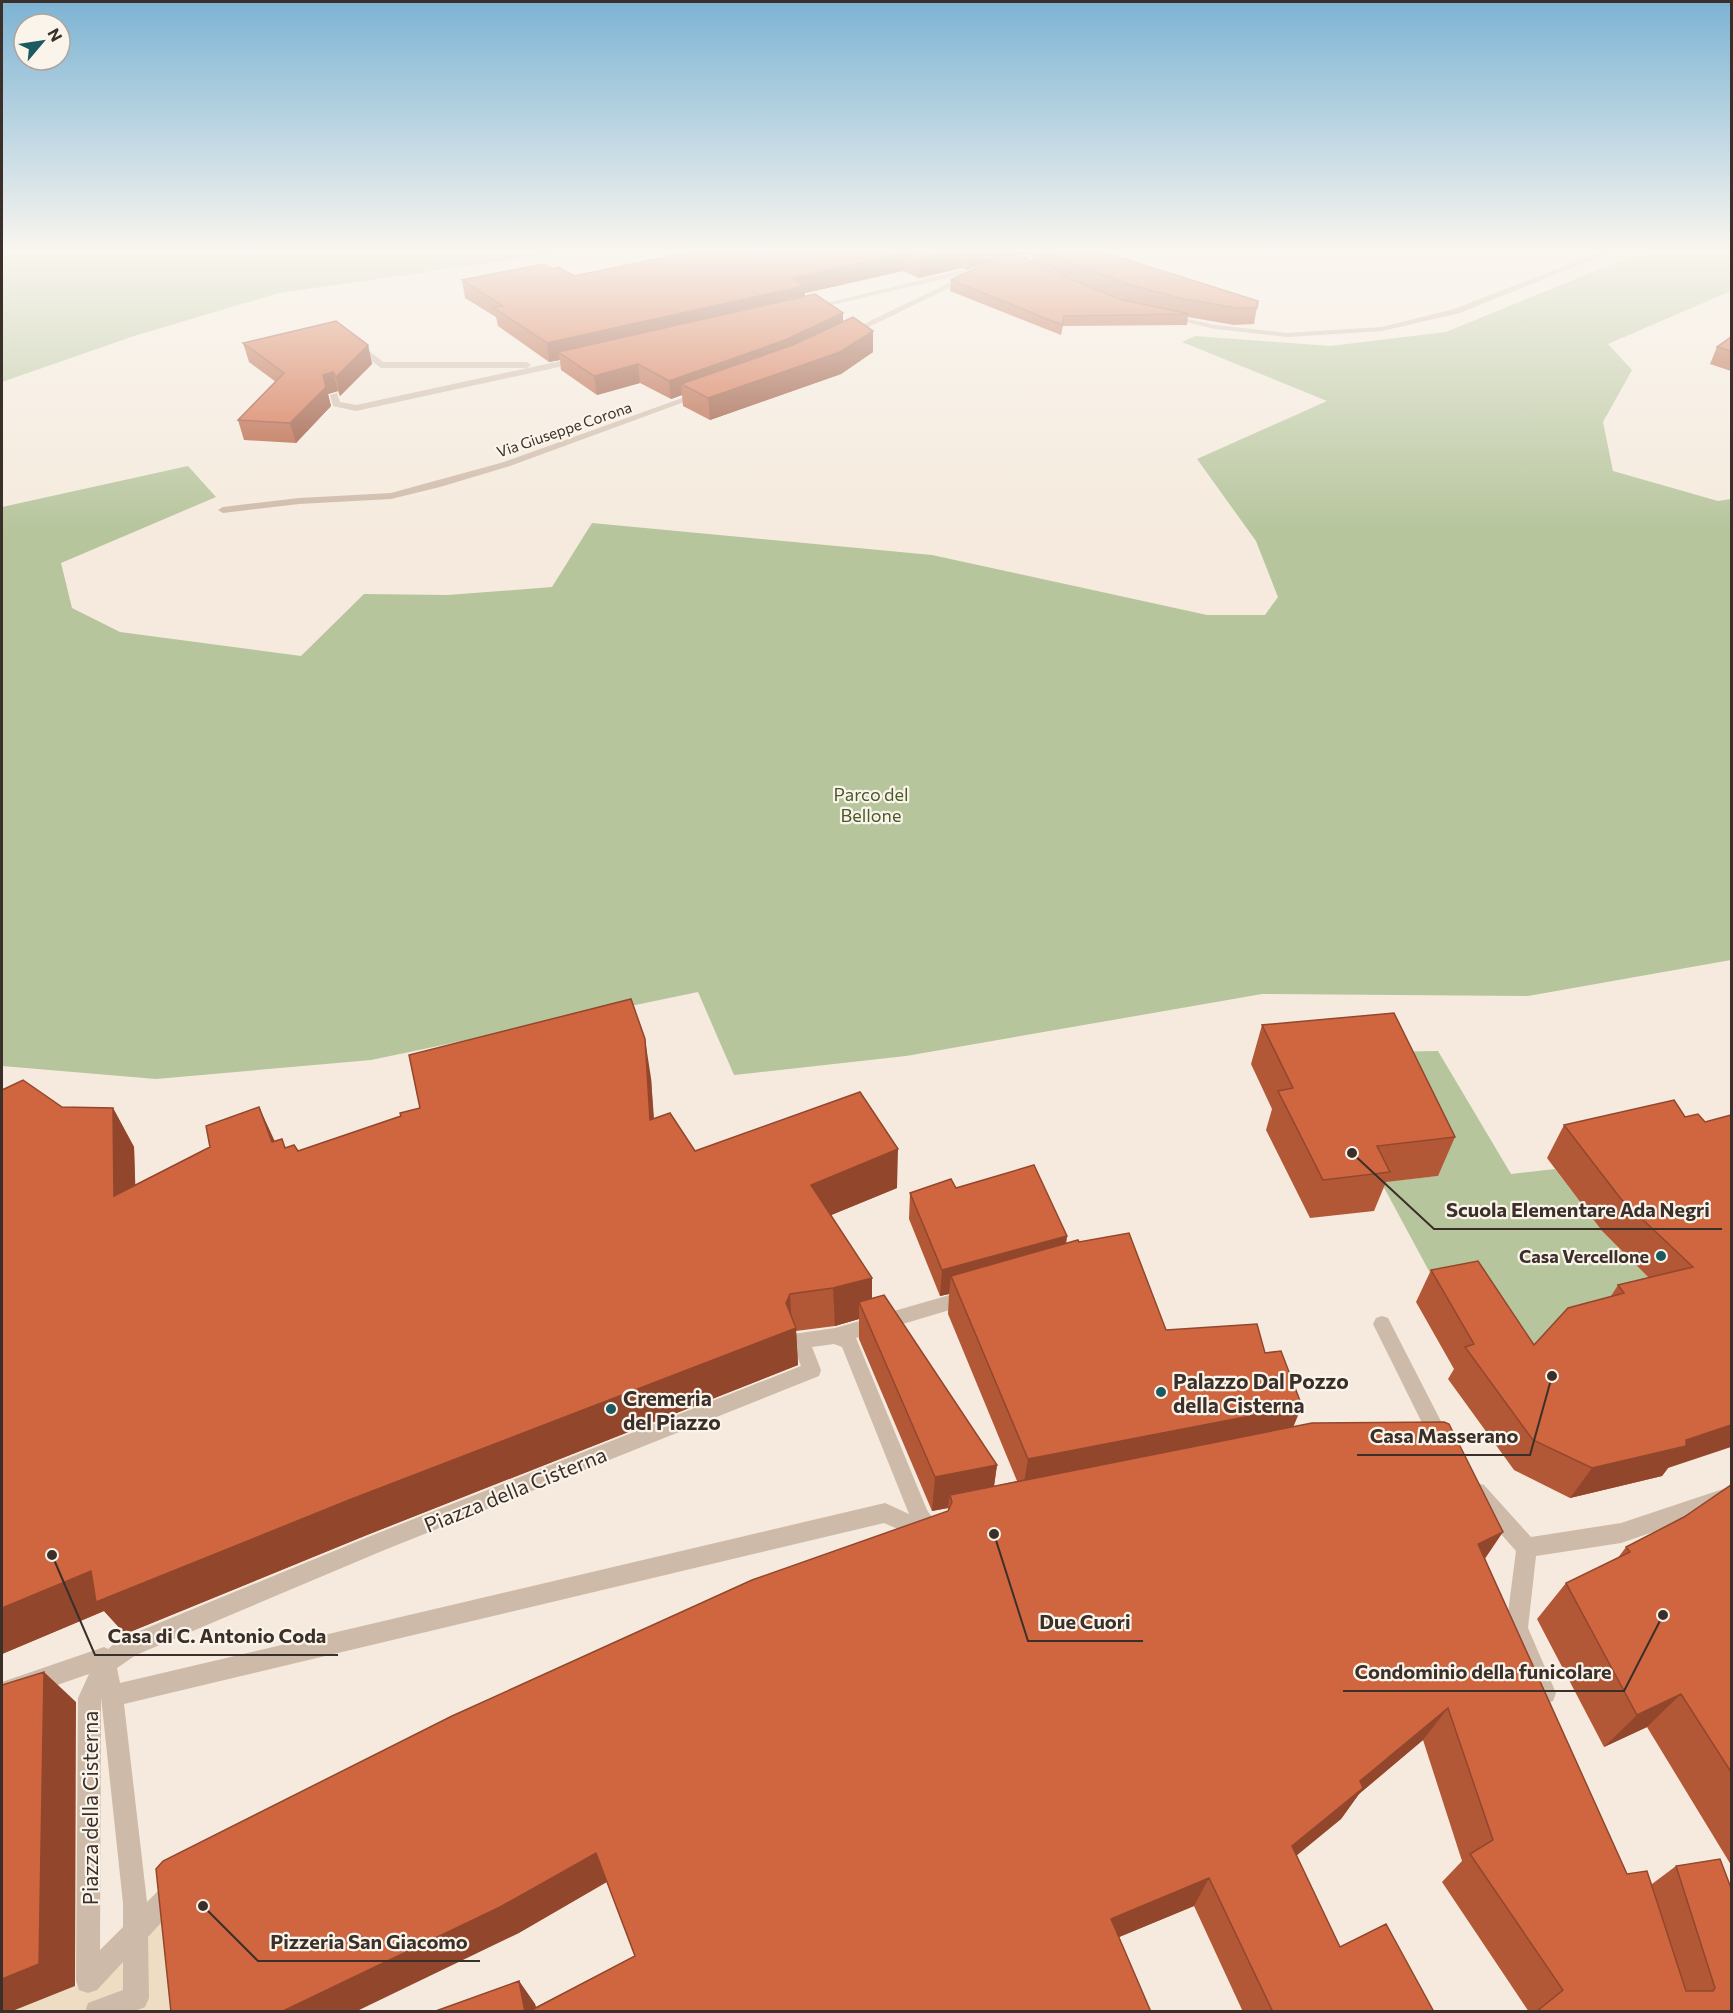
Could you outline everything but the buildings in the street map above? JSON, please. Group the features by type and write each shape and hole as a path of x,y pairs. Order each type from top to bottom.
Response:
{"street":[{"path":"357,346 381,365 560,365"},
{"path":"334,395 336,404 356,408 594,357"},
{"name":"Via Giuseppe Corona","path":"223,510 299,501 391,496 440,484 507,464 716,389"},
{"path":"835,1336 979,1295"},
{"path":"1382,1324 1447,1458 1424,1449"},
{"path":"835,1336 849,1342 920,1516 927,1525 950,1521"},
{"name":"Piazza della Cisterna","path":"97,2012 136,1998 135,1933 135,1903 112,1696 885,1514 915,1527 927,1525 937,1539 743,1610 461,1738 186,1879 135,1933 88,1982 89,1698 105,1664 128,1647 375,1544 812,1370 800,1340 835,1336"},
{"path":"1462,1474 1527,1548 1518,1628 1553,1714"},
{"path":"1527,1548 1621,1533 1731,1495"},
{"path":"2,1693 104,1658 112,1696"}],"green space":[{"path":"2,346 105,346 2,382"},
{"name":"Parco del Bellone","path":"1192,346 1610,346 1632,370 1603,422 1613,471 1718,501 1731,499 1731,960 1528,996 1262,994 906,1056 734,1075 698,992 371,1060 156,1079 2,1066 2,507 188,466 216,497 61,563 72,608 120,632 301,656 364,594 448,595 552,587 592,523 932,555 1207,615 1265,615 1278,597 1256,541 1197,459 1327,401"},
{"path":"1438,1051 1511,1174 1555,1169 1602,1231 1652,1281 1607,1331 1503,1357 1443,1297 1381,1182 1438,1176 1380,1052"}],"shaded area":[{"path":"186,1879 194,2011 10,2012 88,1981"}],"place":[{"name":"Scuola Elementare Ada Negri","path":"1352,1153"},
{"name":"Casa Vercellone","path":"1661,1256"},
{"name":"Casa Masserano","path":"1552,1376"},
{"name":"Palazzo Dal Pozzo della Cisterna","path":"1161,1392"},
{"name":"Cremeria del Piazzo","path":"611,1409"},
{"name":"Due Cuori","path":"994,1534"},
{"name":"Casa di C. Antonio Coda","path":"52,1555"},
{"name":"Condominio della funicolare","path":"1663,1615"},
{"name":"Pizzeria San Giacomo","path":"203,1906"}]}
